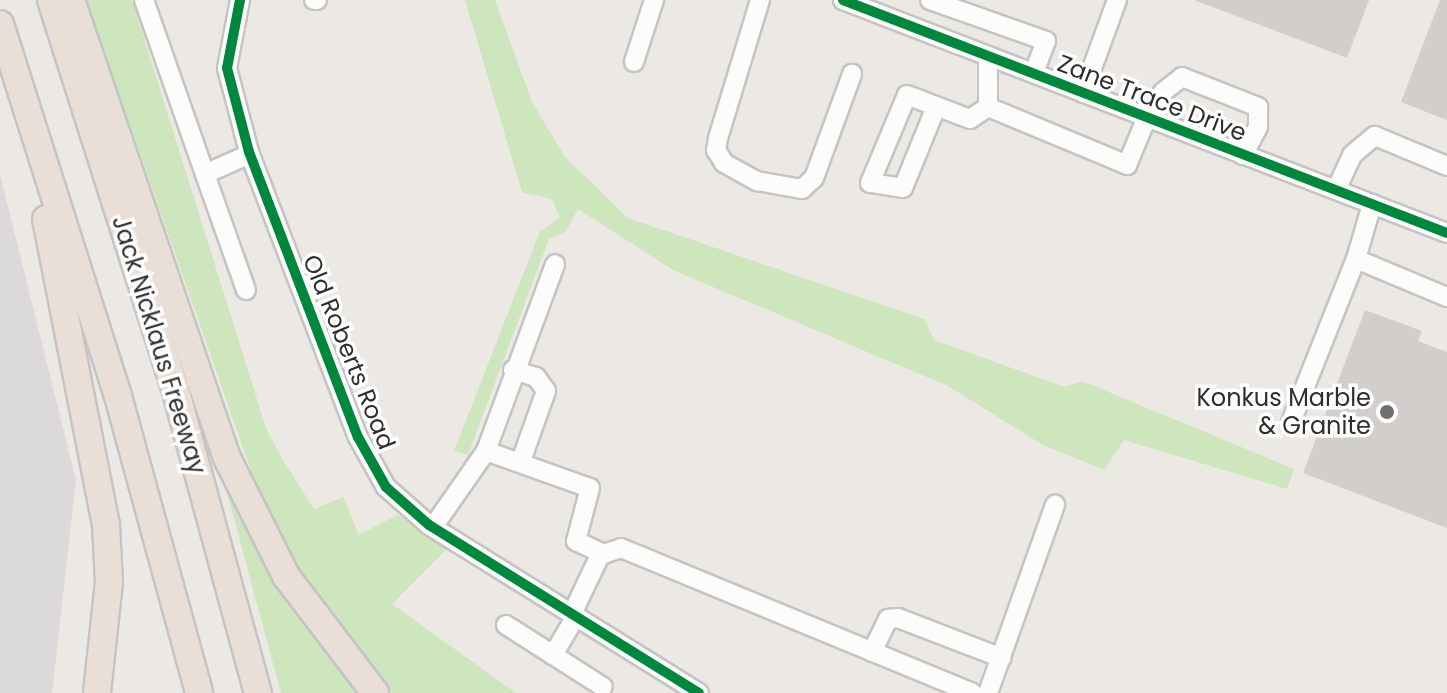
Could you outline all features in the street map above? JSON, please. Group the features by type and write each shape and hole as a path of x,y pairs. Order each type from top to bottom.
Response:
{"highway":[{"name":"Jack Nicklaus Freeway","path":"51,0 175,388 258,693"},
{"path":"71,0 227,458 286,576 375,693"},
{"path":"0,24 118,396 199,693"},
{"path":"12,63 100,476 109,582 97,693"}],"street":[{"path":"144,0 246,290"},
{"path":"634,62 654,0"},
{"path":"760,0 718,138 716,150 724,163 757,181 802,189 814,178 852,74"},
{"name":"Zane Trace Drive","path":"843,0 1447,233"},
{"path":"920,30 930,0 1046,41 1034,73"},
{"path":"1083,93 1117,0"},
{"name":"Old Roberts Road","path":"238,5 227,68 250,154 358,437 386,487 433,527 574,615 670,685 699,693"},
{"path":"988,56 988,107"},
{"path":"988,107 1127,165 1163,92 1182,77 1258,107 1258,127 1243,155"},
{"path":"936,107 903,188 870,183 899,102 907,95 970,119 988,107"},
{"path":"1336,190 1352,155 1375,136 1447,166"},
{"path":"205,174 250,154"},
{"path":"1291,422 1356,259 1372,204"},
{"path":"1356,259 1447,297"},
{"path":"433,527 462,495 486,451 513,370 555,264"},
{"path":"513,370 536,377 546,391 521,461"},
{"path":"486,451 590,488 576,541 604,554 621,548 972,693"},
{"path":"988,693 1055,505"},
{"path":"553,655 604,554"},
{"path":"872,652 888,619 898,618 1002,658"},
{"path":"506,625 603,687"}],"shaded area":[{"path":"0,175 76,480 52,693 0,693"}],"green space":[{"path":"86,0 132,0 266,428 281,457 314,509 343,497 359,535 397,515 448,548 392,604 516,693 392,693 304,584 269,522"},
{"path":"465,0 495,0 532,102 565,157 628,218 924,319 934,340 1065,387 1082,381 1294,469 1287,489 1124,440 1104,470 1043,445 948,386 673,270 578,209 566,231 549,239 468,455 454,451 540,231 560,218 552,199 522,192"},
{"path":"232,487 266,562 360,693 281,693 226,489"}],"building":[{"path":"1194,0 1369,0 1347,58"},
{"path":"1440,0 1447,0 1447,120 1401,102"},
{"name":"Konkus Marble & Granite","path":"1365,310 1422,331 1418,341 1447,352 1447,528 1303,473"}],"cycle path":[{"path":"240,0 227,68 249,152 358,437 386,487 429,525 699,693"},
{"path":"843,0 1447,233"}],"place":[{"name":"Konkus Marble & Granite","path":"1387,412"}]}
